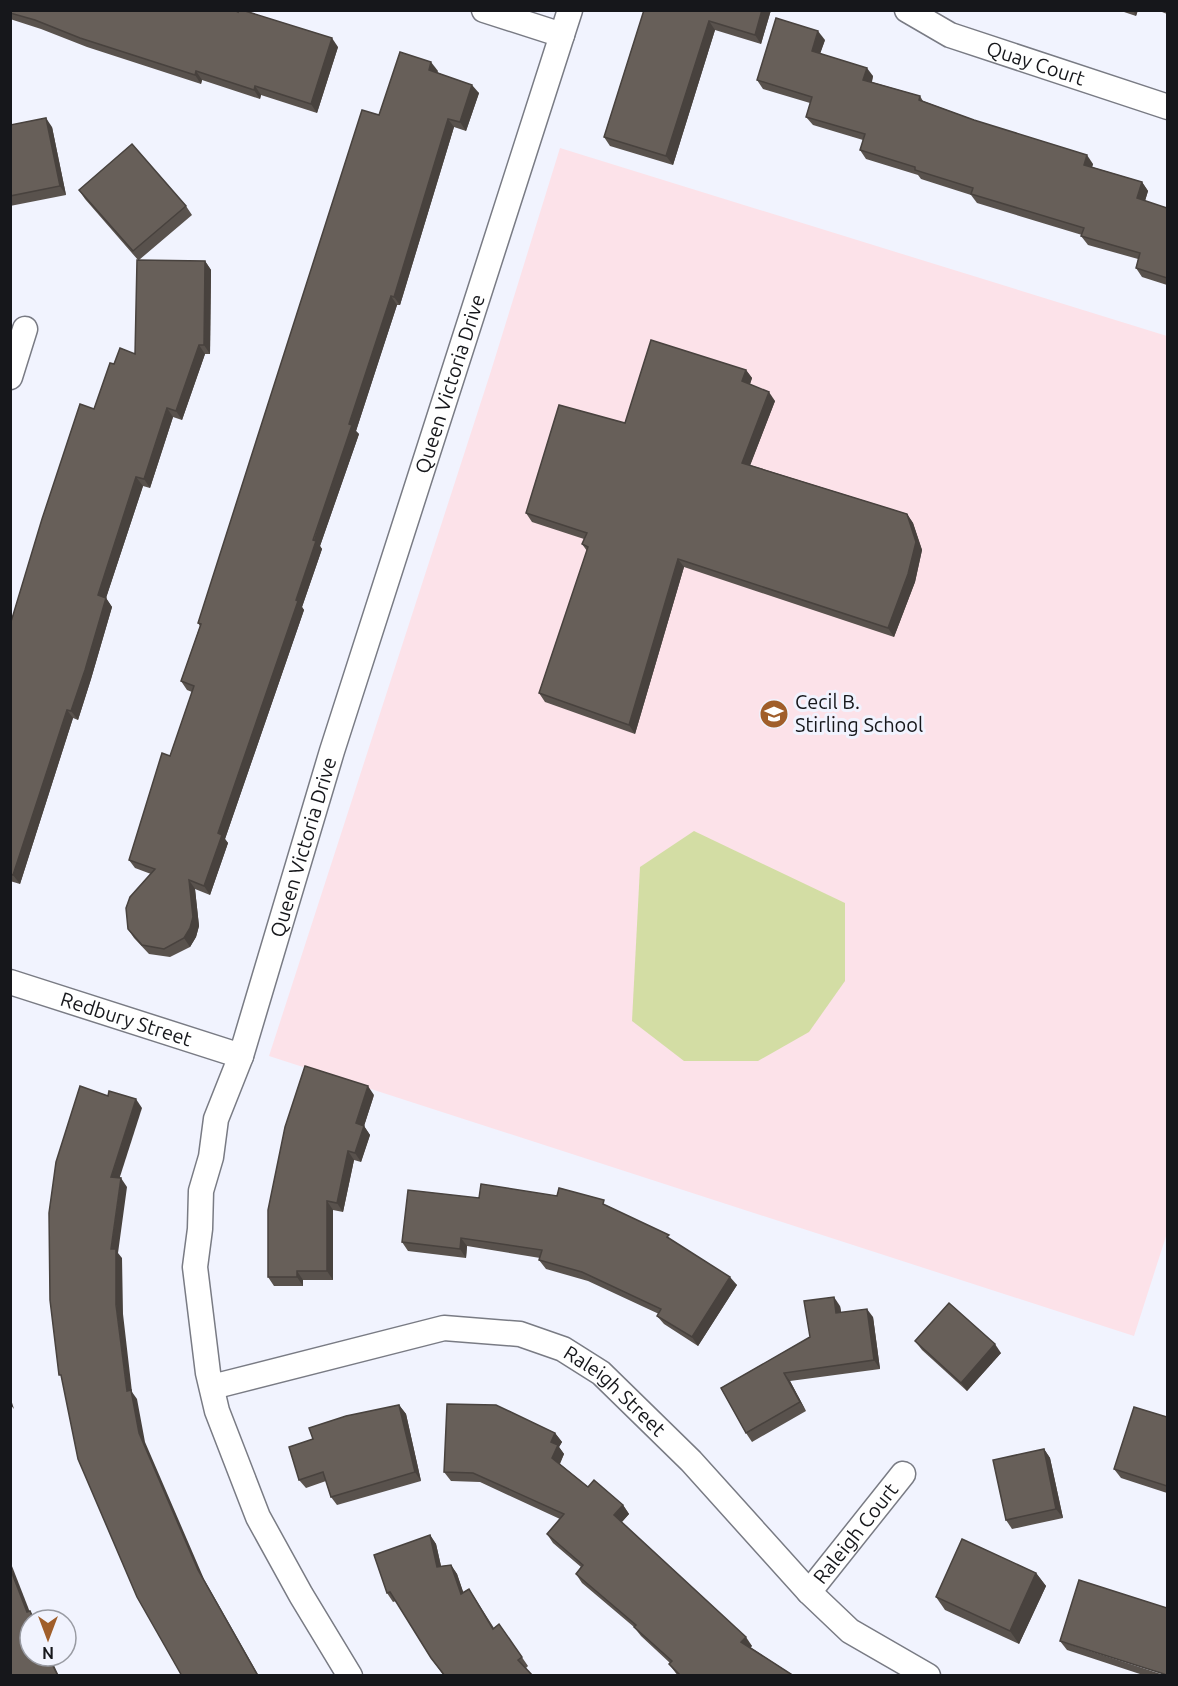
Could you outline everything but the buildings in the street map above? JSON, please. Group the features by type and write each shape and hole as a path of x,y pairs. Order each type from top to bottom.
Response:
{"street":[{"path":"484,10 562,35"},
{"name":"Queen Victoria Drive","path":"350,1676 300,1595 282,1556 258,1517 217,1411 208,1373 195,1267 200,1229 201,1191 211,1157 216,1119 241,1056 332,751 570,10"},
{"name":"Quay Court","path":"907,10 950,35 1167,106"},
{"path":"10,377 25,329"},
{"name":"Redbury Street","path":"10,982 241,1056"},
{"name":"Raleigh Street","path":"212,1387 444,1328 520,1334 563,1349 601,1373 691,1461 809,1592 850,1631 927,1676"},
{"name":"Raleigh Court","path":"809,1592 903,1474"}],"shaded area":[{"name":"Cecil B. Stirling School","path":"560,148 1167,336 1168,1230 1134,1336 269,1056 491,371"}],"green space":[{"path":"694,831 845,903 845,981 809,1032 758,1061 684,1061 632,1021 640,867"}],"place":[{"name":"Cecil B. Stirling School","path":"774,714"}]}
